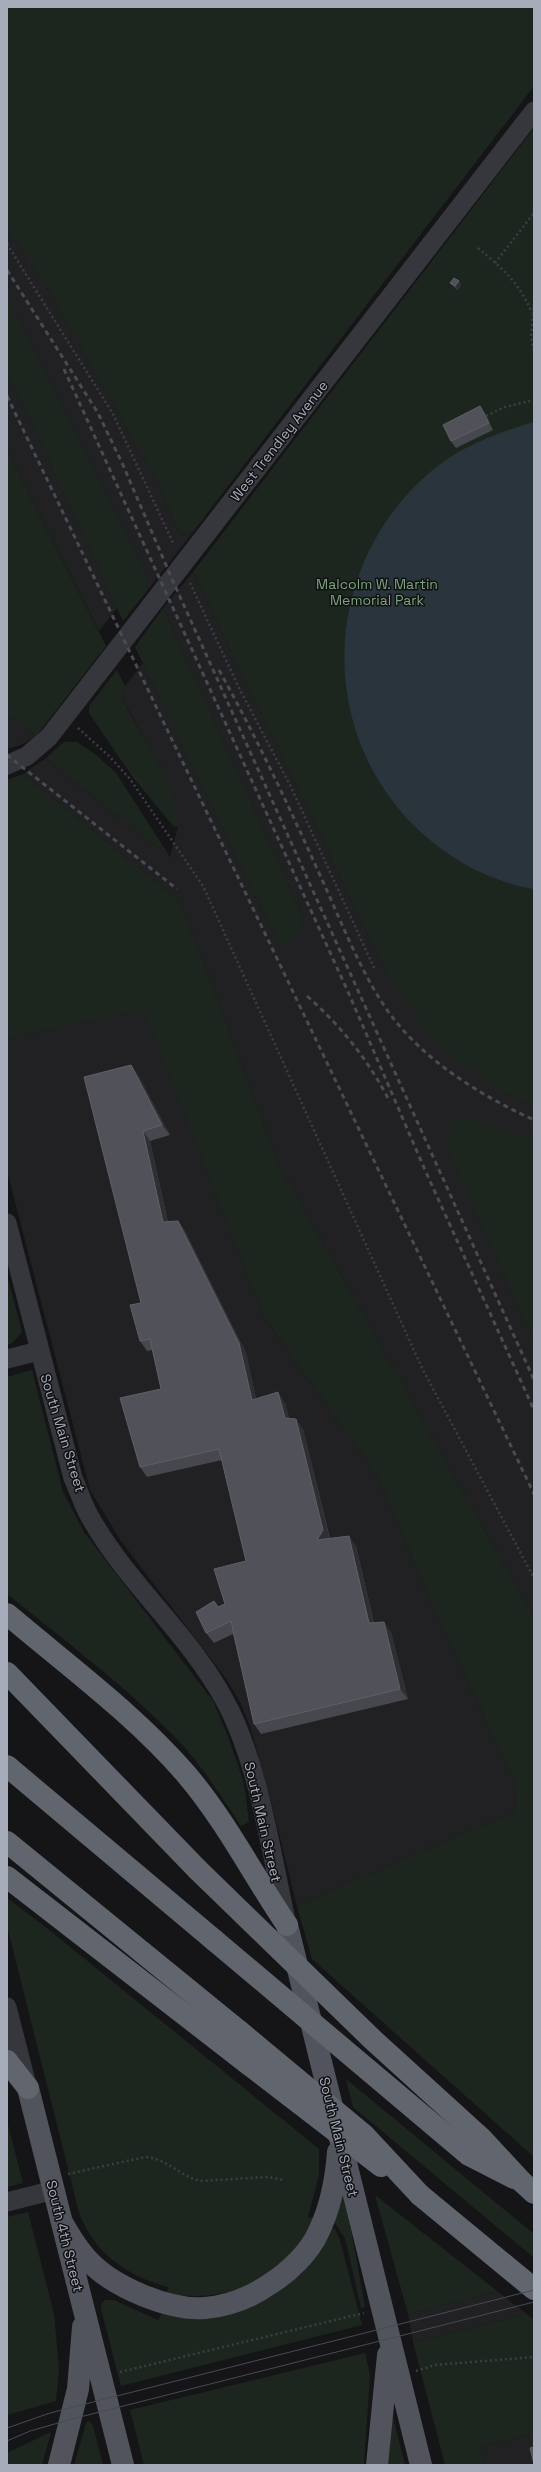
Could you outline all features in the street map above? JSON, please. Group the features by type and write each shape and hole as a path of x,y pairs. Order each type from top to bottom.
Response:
{"highway":[{"path":"7,1614 144,1732 185,1774 239,1846 264,1891 287,1925"},
{"path":"7,1673 198,1870 366,2032 482,2139 528,2187"},
{"path":"7,1766 469,2155 528,2187"},
{"path":"7,1842 364,2135 420,2195"},
{"path":"7,1877 355,2148 420,2195 534,2288"},
{"path":"7,2061 28,2088"}],"main road":[{"name":"South Main Street","path":"287,1925 421,2465"},
{"name":"South 4th Street","path":"28,2088 49,2187 63,2224 123,2465"},
{"path":"63,2224 75,2245 101,2272 139,2294 183,2307 205,2308 254,2295 279,2278 301,2258 319,2232 330,2202 336,2174 339,2135"},
{"path":"59,2465 78,2389 84,2310"},
{"path":"378,2465 389,2338"}],"street":[{"name":"West Trendley Avenue","path":"11,763 39,747 66,716 534,111"},
{"name":"South Main Street","path":"7,1223 73,1478 90,1517 115,1552 198,1659 225,1700 252,1769 287,1925"},
{"path":"7,1359 39,1351"},
{"name":"South 4th Street","path":"7,2007 28,2088"},
{"path":"7,2202 49,2187"}],"path":[{"path":"495,263 534,213"},
{"path":"7,244 113,414 168,529 182,566 238,686 291,788 374,970"},
{"path":"478,248 521,288 532,312"},
{"path":"534,304 530,336 534,352"},
{"path":"486,416 505,407 534,400"},
{"path":"66,716 109,756 130,779 203,886 422,1368 534,1578"},
{"path":"49,2187 145,2157 154,2157 193,2179 200,2181 268,2177 284,2180"},
{"path":"101,2377 382,2309"},
{"path":"398,2376 436,2365 534,2357"}],"shaded area":[{"path":"7,229 47,288 158,484 179,532 186,534 193,532 147,591 148,577 20,322 7,302"},
{"path":"7,371 117,608 99,631 7,451"},
{"path":"534,422 534,889 497,879 462,863 431,841 403,814 375,774 356,730 346,685 345,639 353,593 370,549 395,509 429,473 465,448 492,436"},
{"path":"193,572 387,974 447,1050 480,1076 534,1106 534,1141 524,1138 446,1146 534,1341 534,1618 278,1163 194,937 178,900 23,774 46,758 170,857 178,826 173,798 162,770 121,697 125,686 143,663 279,945 303,917 163,608"},
{"path":"7,713 36,736 21,745 7,749"},
{"path":"143,1008 264,1317 378,1477 437,1616 515,1782 516,1811 297,1906 271,1801 250,1726 240,1702 227,1680 121,1541 90,1490 7,1171 7,1038"},
{"path":"497,2291 527,2314 413,2342 408,2314"},
{"path":"534,2433 534,2465 484,2465 480,2447"}],"green space":[{"path":"7,7 534,7 534,86 193,532 186,534 179,532 158,484 47,288 7,229"},
{"name":"Malcolm W. Martin Memorial Park","path":"534,128 534,1106 485,1080 454,1057 428,1031 412,1012 397,990 387,974 193,572"},
{"path":"7,302 20,322 148,577 147,591 123,621 7,371"},
{"path":"7,451 106,646 36,736 7,713"},
{"path":"163,608 303,917 296,936 285,943 279,945 135,647"},
{"path":"117,670 125,686 121,697 164,775 176,808 178,826 174,827 132,776 89,713 89,706"},
{"path":"64,742 77,742 96,755 116,773 170,857 46,758"},
{"path":"23,774 178,900 194,937 278,1163 534,1618 534,2157 312,1959 297,1906 516,1811 515,1782 437,1616 378,1477 264,1317 143,1009 7,1038 7,780"},
{"path":"458,1116 474,1118 534,1141 534,1341 446,1147 448,1128"},
{"path":"7,1275 22,1332 12,1343 7,1345"},
{"path":"32,1370 63,1492 84,1532 213,1701 229,1739 244,1783 249,1822 241,1826 195,1760 158,1720 95,1664 7,1594 7,1377"},
{"path":"7,1898 43,1925 319,2149 319,2175 308,2217 314,2218 295,2250 287,2259 261,2279 231,2291 215,2294 199,2296 167,2293 168,2287 130,2272 108,2256 91,2236 82,2220 77,2206 7,1926"},
{"path":"346,2079 534,2234 534,2258 353,2107"},
{"path":"7,2121 23,2183 7,2187"},
{"path":"341,2194 345,2196 365,2307 361,2308 345,2238 334,2222"},
{"path":"375,2195 497,2291 408,2314"},
{"path":"28,2212 54,2314 59,2369 56,2401 7,2415 7,2217"},
{"path":"331,2228 335,2229 340,2240 362,2325 121,2386 101,2309 102,2303 105,2300 114,2300 158,2320 162,2313 256,2304 280,2291 302,2273"},
{"path":"527,2314 534,2320 534,2433 480,2447 484,2465 445,2465 413,2342"},
{"path":"365,2353 370,2375 364,2465 144,2465 130,2410"},
{"path":"391,2409 405,2465 387,2465"},
{"path":"89,2421 93,2426 103,2465 74,2465 86,2423"},
{"path":"51,2432 42,2465 7,2465 7,2453"}],"building":[{"path":"454,278 459,281 455,286 450,283"},
{"path":"480,406 489,423 451,441 443,425"},
{"path":"131,1065 162,1125 143,1131 163,1222 178,1221 239,1343 252,1400 278,1392 285,1418 296,1419 323,1530 317,1540 349,1536 369,1623 384,1622 400,1689 254,1724 231,1621 206,1633 196,1612 214,1601 218,1607 225,1604 214,1569 246,1561 219,1449 140,1467 120,1398 161,1389 150,1339 140,1341 130,1305 141,1303 84,1077"},
{"path":"534,2447 534,2464 530,2448"}],"tram line":[{"path":"7,2428 50,2413 534,2290"},
{"path":"7,2441 30,2431 72,2419 534,2302"}],"railway":[{"path":"7,270 98,413 123,465 172,579 534,1380"},
{"path":"64,369 349,994 425,1170 534,1410"},
{"path":"7,396 534,1494"},
{"path":"219,670 274,776 355,953 383,1004 407,1035 440,1064 476,1089 514,1111 534,1120"},
{"path":"7,755 177,889"},
{"path":"307,996 332,1020 354,1045 373,1072 390,1102"}]}
